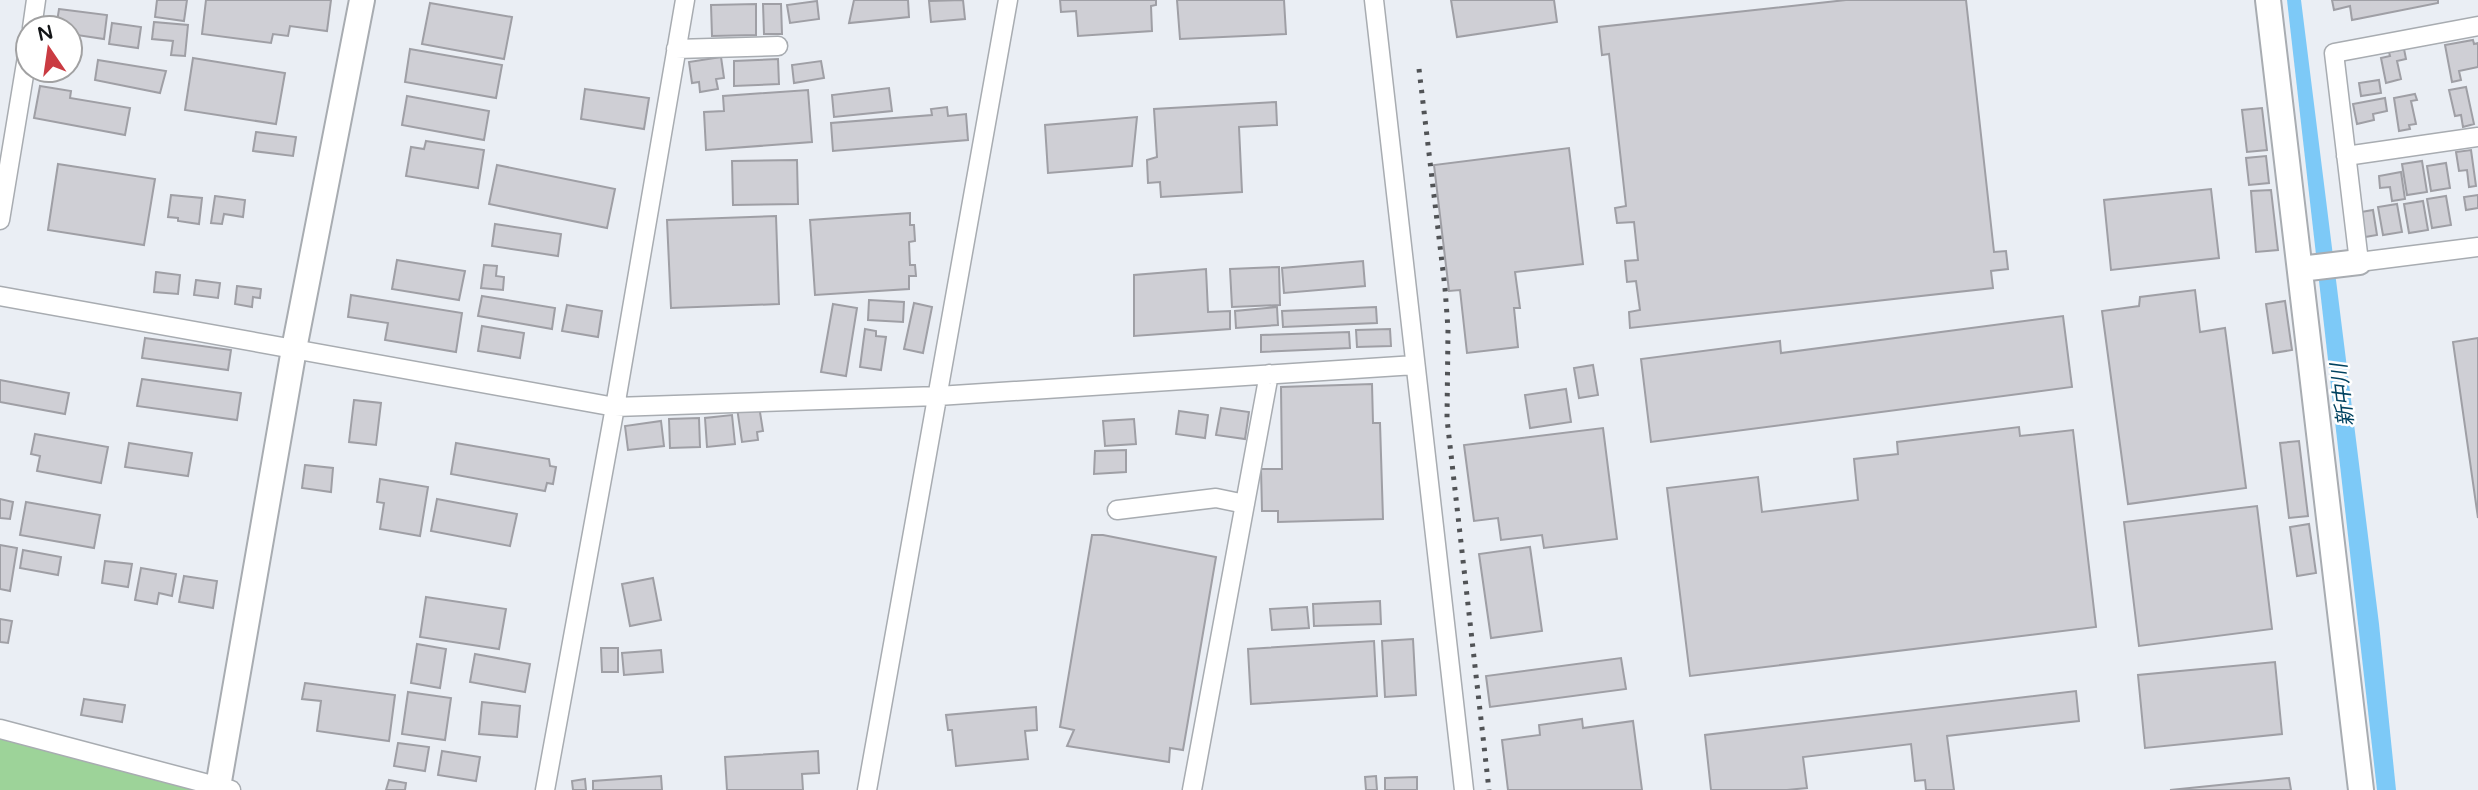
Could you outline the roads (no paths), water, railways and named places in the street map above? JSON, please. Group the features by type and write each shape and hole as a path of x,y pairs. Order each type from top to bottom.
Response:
{"street":[{"path":"0,729 223,789 294,349 362,0"},
{"path":"545,790 685,0"},
{"path":"867,790 1008,0"},
{"path":"1374,0 1464,790"},
{"path":"2268,0 2361,790"},
{"path":"2359,262 2334,52 2478,26"},
{"path":"676,49 778,46"},
{"path":"0,220 23,84"},
{"path":"2346,156 2478,136"},
{"path":"2300,269 2478,247"},
{"path":"0,296 615,407 938,396 1415,365"},
{"path":"1192,790 1269,374"},
{"path":"1117,510 1216,498 1245,504"}],"water":[{"name":"新中川","path":"2287,0 2301,0 2379,624 2396,790 2377,790"}],"railway":[{"path":"1419,69 1445,288 1448,329 1447,419 1489,790"}]}
